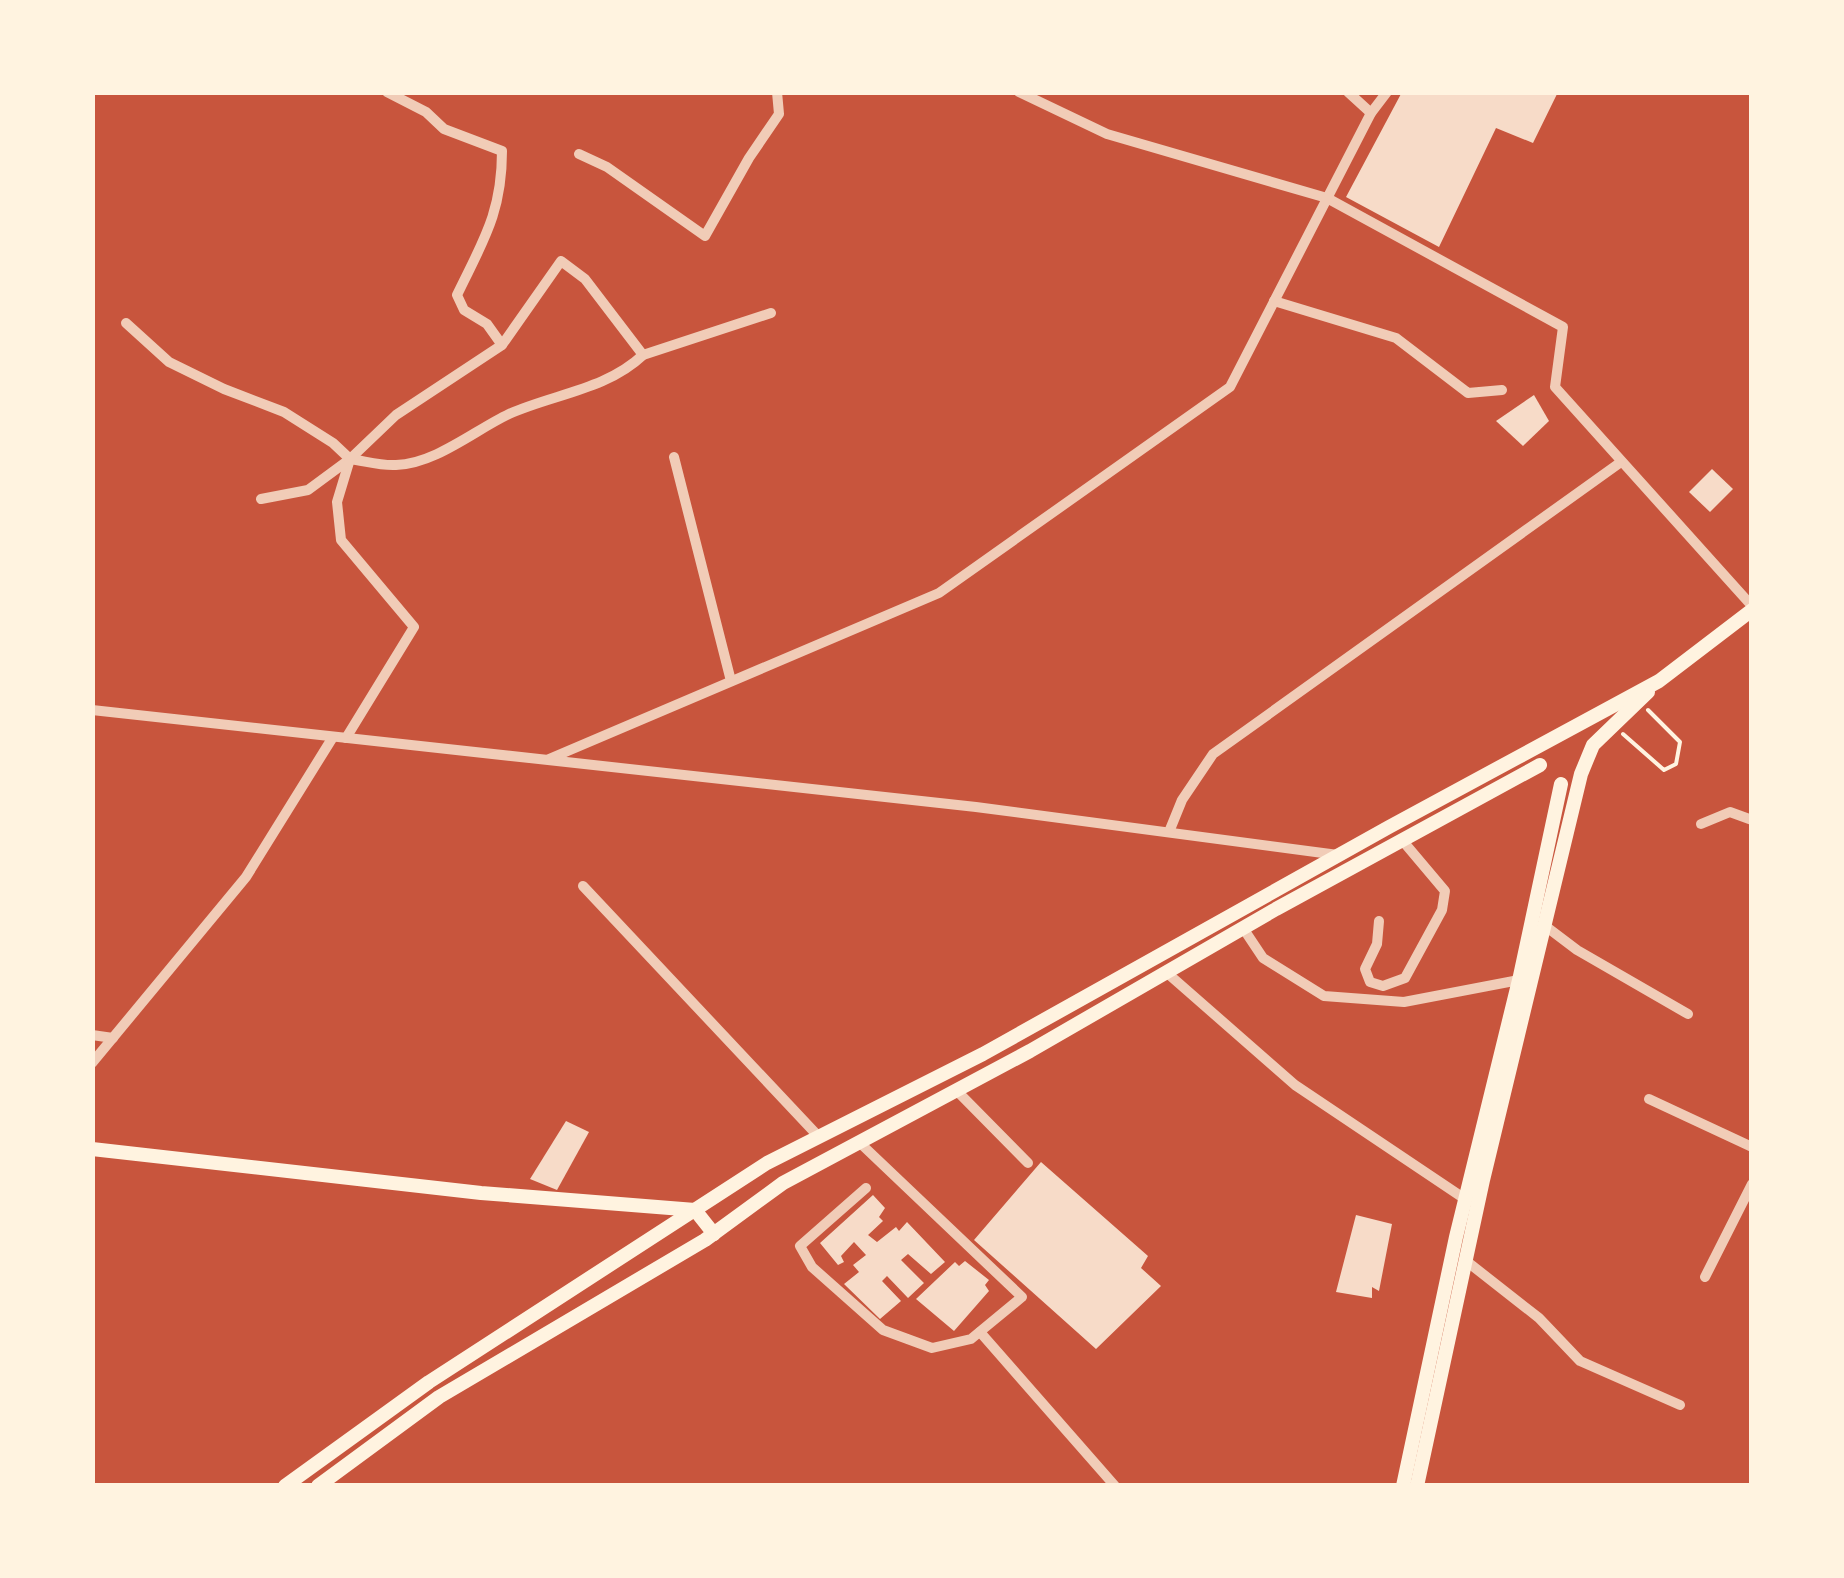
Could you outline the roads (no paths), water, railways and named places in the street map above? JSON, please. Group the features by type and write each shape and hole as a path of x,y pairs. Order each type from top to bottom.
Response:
{"main road":[{"path":"1403,1486 1445,1317 1465,1260 1581,774 1592,744 1659,681 1752,608"},
{"path":"285,1486 429,1382 767,1163 983,1054 1659,681"},
{"path":"1569,729 1583,734 1592,744"},
{"path":"1546,740 1540,765 1547,777 1561,784"},
{"path":"318,1486 439,1397 714,1234 783,1182 1540,765"},
{"path":"1561,784 1581,774"},
{"path":"1417,1486 1465,1199 1519,980 1561,784"},
{"path":"92,1149 481,1194 695,1210 714,1234"}],"street":[{"path":"387,92 426,112 444,129 502,151 496,215 457,295 464,310 487,324 502,345"},
{"path":"579,154 607,167 705,236 779,114 777,92"},
{"path":"1019,92 1107,134 1327,198 1563,328 1554,387 1752,608"},
{"path":"1348,92 1371,113"},
{"path":"546,760 939,592 1230,387 1371,113 1387,92"},
{"path":"261,499 308,490 350,459 396,415 502,345 561,262 585,278 643,356"},
{"path":"1274,302 1396,338 1468,393 1502,390"},
{"path":"126,323 169,362 284,412 333,443 350,459 398,466 444,450 510,414 565,396 630,367 643,356 771,314"},
{"path":"674,457 731,681"},
{"path":"346,738 414,627 341,540 337,502 350,459"},
{"path":"1169,832 1182,800 1212,754 1621,462"},
{"path":"92,710 976,807 1339,855"},
{"path":"92,1063 246,877 333,737"},
{"path":"1701,824 1730,812 1752,820"},
{"path":"1378,920 1377,944 1365,969 1370,982 1383,986 1405,978 1442,910 1445,891 1402,840"},
{"path":"582,886 820,1137"},
{"path":"1544,925 1576,950 1688,1014"},
{"path":"1243,928 1263,958 1324,996 1404,1002 1519,980"},
{"path":"1166,972 1295,1085 1465,1199"},
{"path":"92,1034 113,1038"},
{"path":"956,1090 1028,1163"},
{"path":"1648,1099 1752,1147"},
{"path":"859,1142 1022,1297 971,1339 932,1348 883,1330 812,1267 800,1246 866,1188"},
{"path":"1705,1277 1752,1184"},
{"path":"1465,1260 1538,1318 1580,1362 1680,1405"},
{"path":"980,1332 1116,1486"}]}
